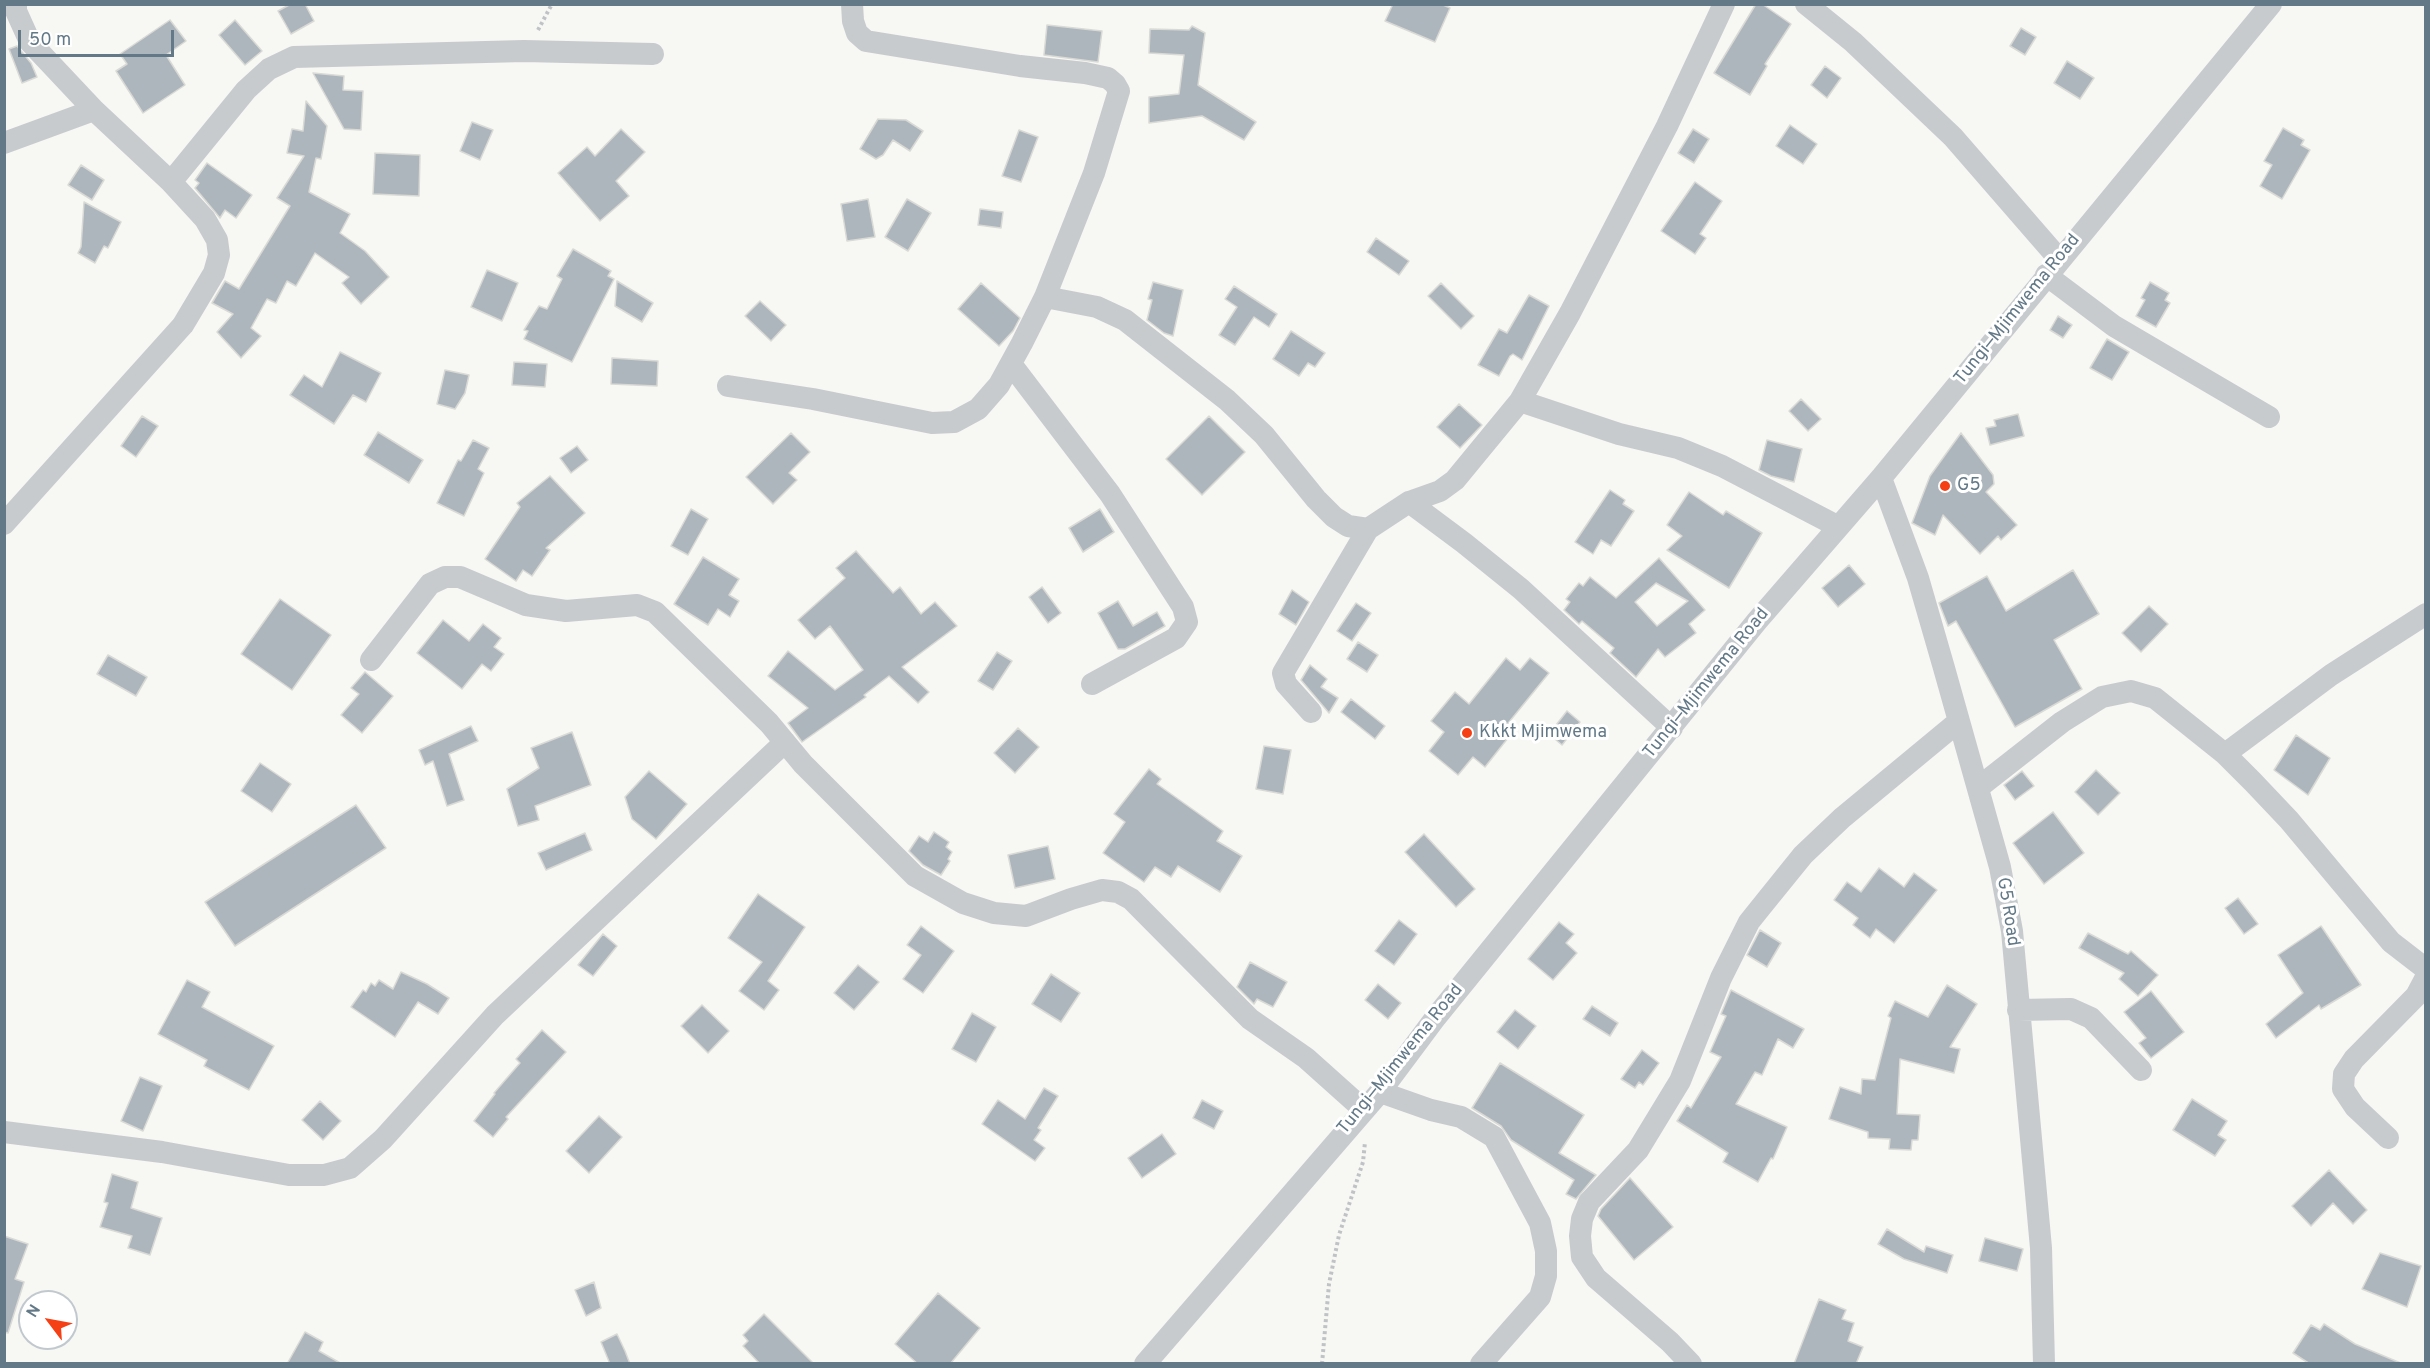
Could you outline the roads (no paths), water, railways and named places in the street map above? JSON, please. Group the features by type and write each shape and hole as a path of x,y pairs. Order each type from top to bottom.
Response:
{"street":[{"path":"728,386 813,399 932,423 954,422 978,409 999,385 1044,297 1094,172 1119,91 1108,78 866,40 857,33 853,21 852,4"},
{"path":"1311,712 1286,684 1283,673 1368,529 1408,502 1440,490 1455,480 1520,401 1570,313 1667,126 1724,4"},
{"path":"1806,4 1853,42 1953,137 2052,267 2114,326 2269,417"},
{"path":"4,524 183,325 214,273 219,255 217,240 205,219 171,182 94,110 30,42 14,7"},
{"name":"Tungi—Mjimwema Road","path":"1145,1364 1380,1092 1449,1000 1757,621 1881,478 2261,8"},
{"path":"171,182 246,90 269,69 294,57 524,51 652,54"},
{"path":"4,143 94,110"},
{"path":"1044,297 1096,307 1125,320 1234,407 1264,435 1316,499 1335,517 1348,526 1368,529"},
{"path":"1011,364 1110,494 1183,607 1185,614 1187,622 1176,638 1092,684"},
{"path":"1520,401 1619,434 1678,448 1722,466 1837,526"},
{"name":"G5 Road","path":"1881,478 1918,578 2000,867 2012,931 2041,1248 2044,1364"},
{"path":"1408,502 1521,589 1672,728"},
{"path":"371,660 430,584 445,577 471,580 526,605 566,611 637,605 655,612 768,723 803,764 915,876 963,903 994,913 1026,916 1102,890 1119,892 1131,899 1220,992 1250,1019 1306,1058 1364,1109"},
{"path":"2225,754 2331,675 2426,614"},
{"path":"1978,787 2062,722 2102,698 2131,691 2155,698 2225,754 2289,820 2391,942 2426,969"},
{"path":"1691,1364 1670,1342 1596,1278 1581,1257 1582,1219 1589,1202 1638,1150 1680,1081 1721,978 1749,922 1761,906 1803,855 1834,825 1958,722"},
{"path":"4,1132 162,1152 289,1174 324,1175 350,1168 383,1139 495,1015 785,742"},
{"path":"2388,1138 2355,1107 2343,1089 2344,1074 2354,1059 2416,996 2426,977"},
{"path":"2018,1010 2071,1009 2091,1018 2141,1070"},
{"path":"1380,1092 1431,1110 1461,1117 1494,1137 1540,1224 1546,1251 1546,1276 1540,1297 1481,1364"}],"place":[{"name":"G5","path":"1945,486"},
{"name":"Kkkt Mjimwema","path":"1467,733"}]}
